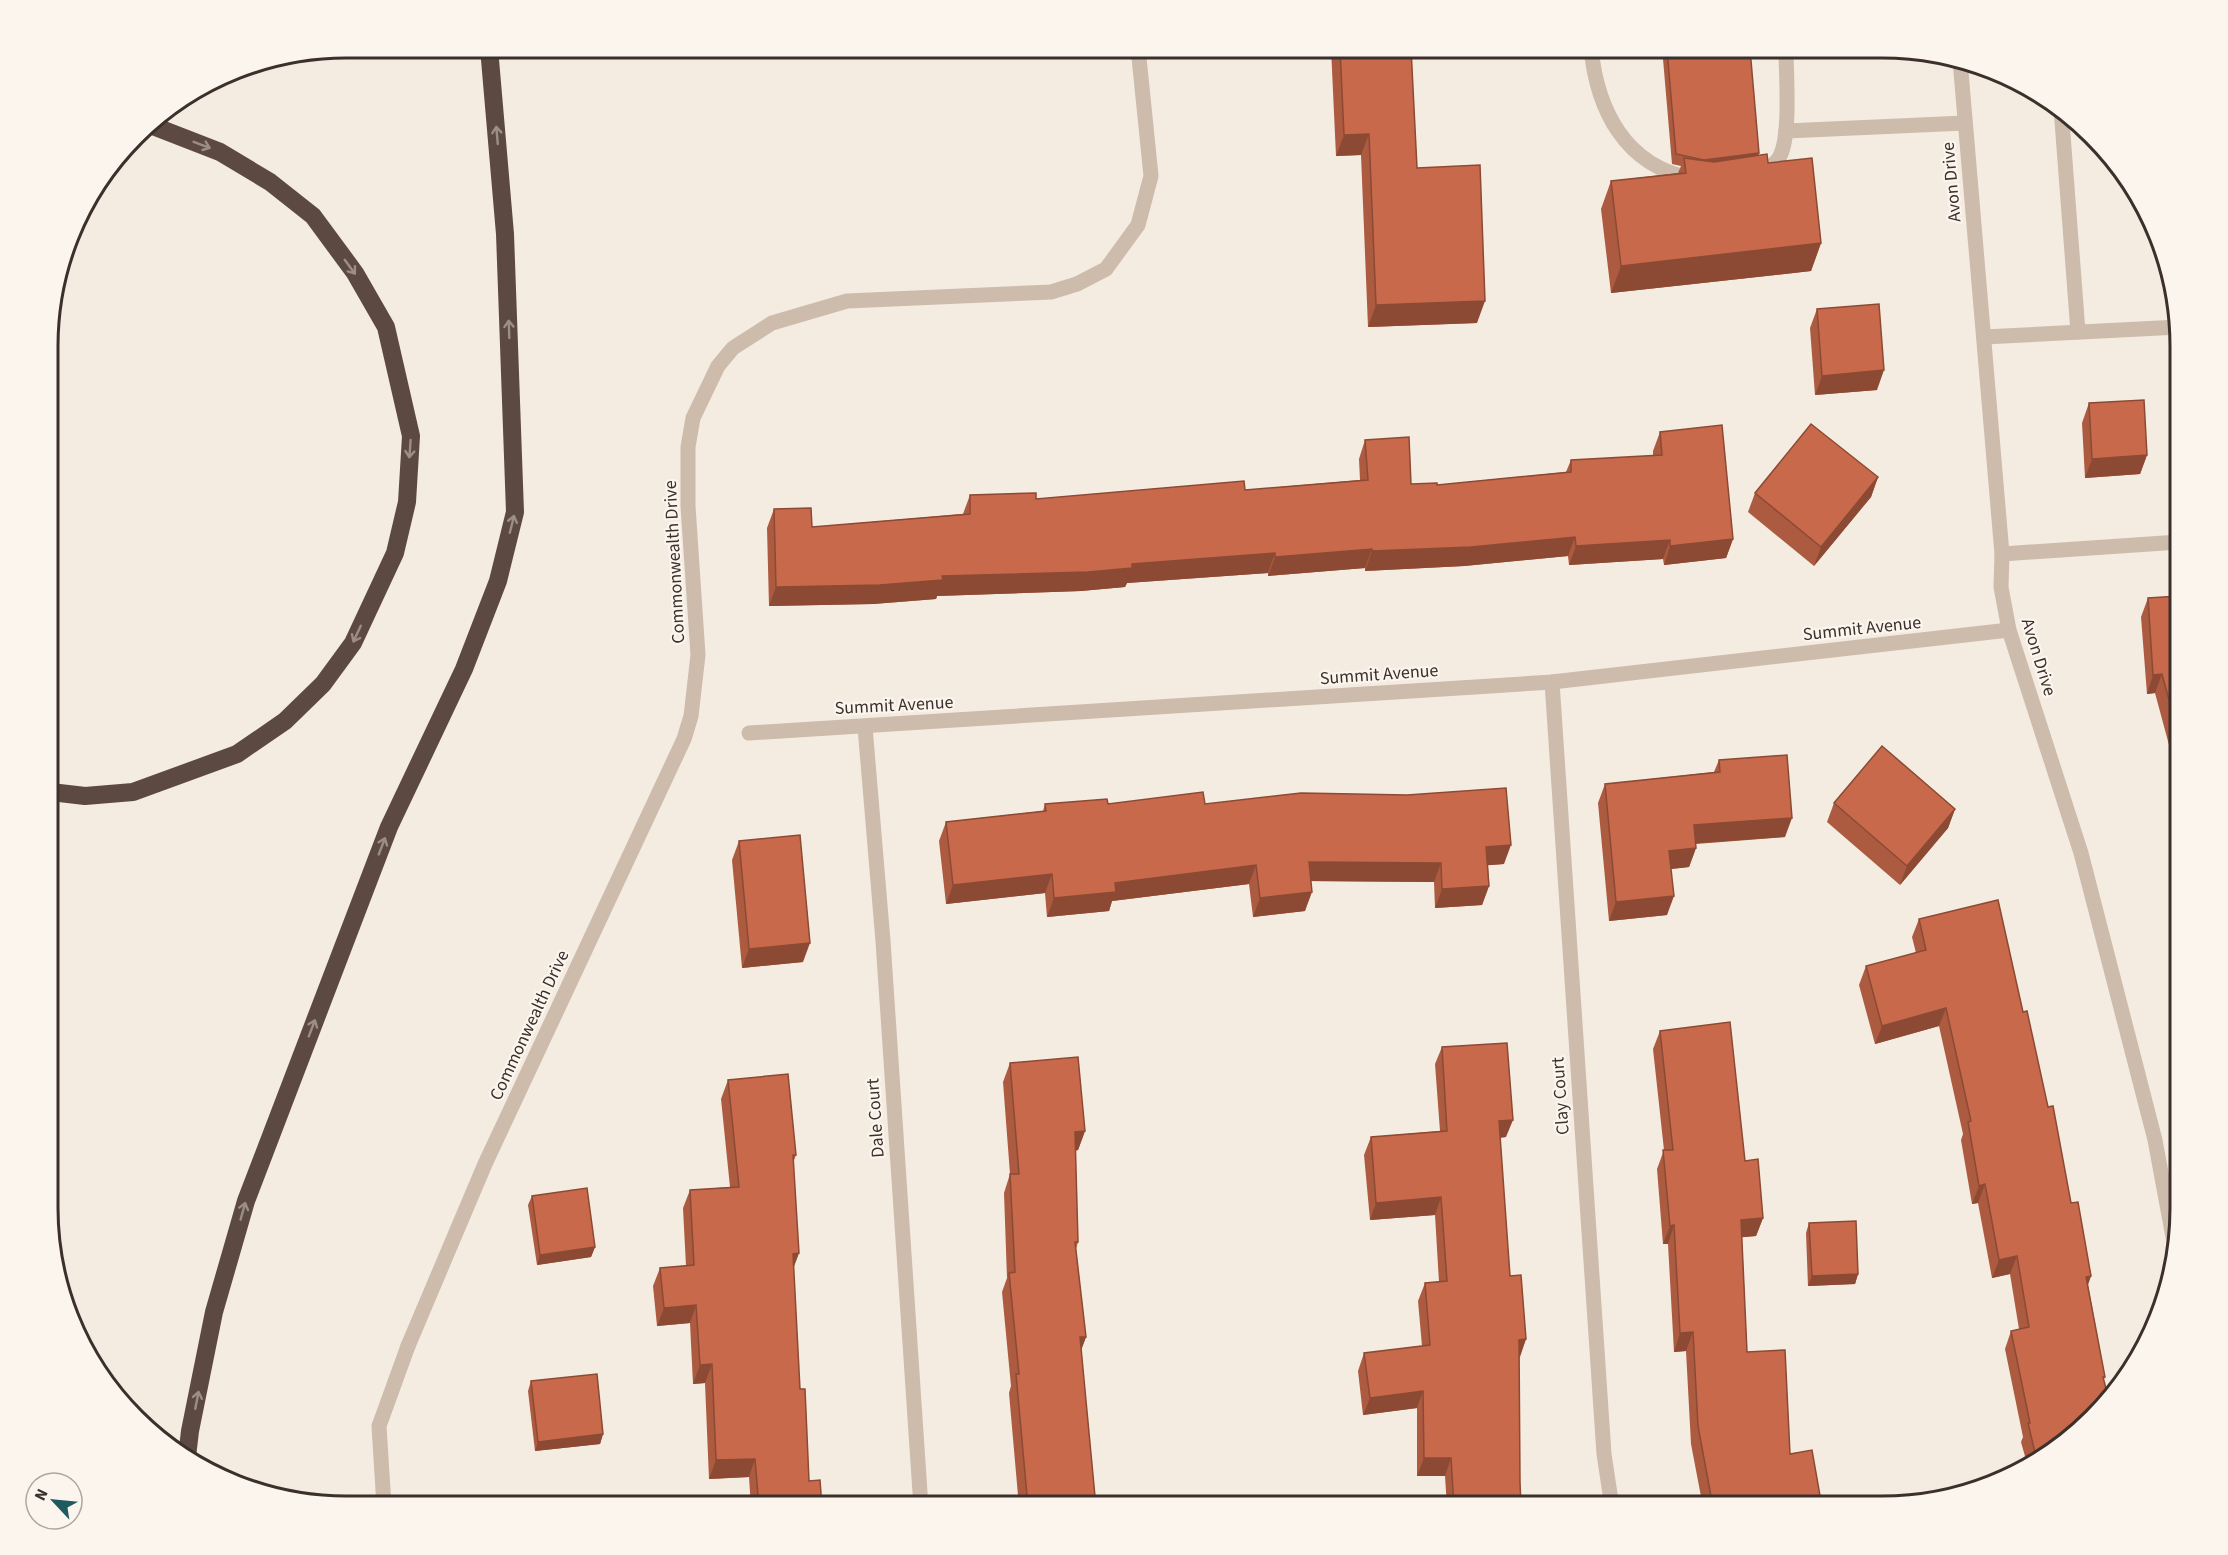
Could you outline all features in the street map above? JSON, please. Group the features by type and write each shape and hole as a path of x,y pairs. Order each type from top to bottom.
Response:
{"highway":[{"path":"188,1449 214,1312 246,1201 389,827 464,669 498,581 515,512 505,234 490,58"},
{"path":"58,793 85,796 133,792 237,754 285,721 323,684 353,643 395,553 407,502 411,436 386,327 356,273 313,216 270,182 220,152 158,128"}],"street":[{"name":"Commonwealth Drive","path":"383,1496 379,1426 408,1346 485,1164 684,739 691,716 698,655 688,506 688,447 693,418 718,366 733,348 772,323 847,302 1051,292 1077,284 1106,270 1138,225 1151,176 1139,58"},
{"path":"1593,58 1600,97 1611,122 1629,146 1648,162 1670,174 1699,180 1710,179"},
{"path":"1742,175 1764,172 1780,157 1786,131 1786,58"},
{"name":"Avon Drive","path":"1961,70 2002,554 2001,587 2009,630 2081,853 2155,1140 2170,1218"},
{"path":"2062,122 2078,332"},
{"path":"1786,131 1965,123"},
{"path":"1984,337 2169,327"},
{"path":"2002,554 2170,543"},
{"name":"Summit Avenue","path":"749,733 1552,682 2009,630"},
{"name":"Clay Court","path":"1552,682 1604,1454 1610,1496"},
{"name":"Dale Court","path":"865,727 883,941 920,1496"}],"building":[{"path":"1340,58 1412,58 1417,168 1480,165 1485,301 1376,305 1369,134 1344,135"},
{"path":"1668,58 1751,58 1759,153 1704,160 1676,154"},
{"path":"1767,154 1768,163 1812,158 1821,243 1621,266 1611,181 1686,173 1684,158 1714,162"},
{"path":"1879,304 1884,370 1822,376 1817,309"},
{"path":"2144,400 2147,455 2092,459 2089,403"},
{"path":"1811,424 1878,477 1821,547 1755,493"},
{"path":"1722,425 1733,539 1670,546 1670,540 1576,546 1575,537 1471,547 1372,551 1372,549 1275,557 1275,553 1132,564 1132,568 1088,572 942,576 943,580 880,585 776,587 774,509 811,508 812,527 970,514 970,495 1036,493 1036,499 1244,481 1245,490 1368,480 1365,440 1409,437 1411,484 1437,483 1437,485 1571,472 1571,460 1662,455 1660,432"},
{"path":"2170,597 2170,704 2162,674 2153,675 2148,598"},
{"path":"1882,746 1955,809 1907,866 1834,803"},
{"path":"1787,755 1792,818 1694,825 1696,848 1669,851 1674,896 1616,902 1605,784 1720,772 1719,760"},
{"path":"1506,788 1511,845 1486,847 1489,886 1442,889 1441,863 1309,862 1312,892 1260,898 1256,865 1115,883 1116,892 1054,898 1052,874 953,885 946,822 1046,811 1045,804 1107,799 1108,804 1203,792 1205,804 1301,793 1407,795"},
{"path":"800,835 810,943 749,949 739,841"},
{"path":"1998,900 2023,1012 2027,1011 2048,1107 2053,1106 2071,1203 2078,1202 2091,1276 2086,1277 2106,1389 2072,1425 2035,1452 2011,1331 2029,1327 2017,1256 1999,1260 1985,1184 1979,1186 1968,1122 1971,1121 1946,1008 1882,1026 1866,966 1926,950 1919,919"},
{"path":"1730,1022 1745,1161 1758,1159 1763,1218 1741,1220 1747,1352 1785,1350 1790,1454 1812,1450 1820,1496 1711,1496 1698,1426 1693,1332 1680,1333 1674,1225 1670,1226 1663,1150 1673,1150 1660,1031"},
{"path":"1507,1043 1513,1120 1499,1121 1510,1276 1521,1275 1526,1339 1519,1340 1521,1496 1453,1496 1451,1458 1424,1458 1423,1391 1370,1398 1364,1353 1430,1345 1425,1283 1447,1281 1441,1197 1376,1203 1371,1137 1447,1131 1442,1047"},
{"path":"1078,1057 1085,1131 1075,1132 1078,1242 1075,1242 1086,1337 1080,1337 1095,1496 1027,1496 1016,1374 1019,1374 1009,1273 1015,1272 1010,1174 1019,1174 1010,1063"},
{"path":"788,1074 796,1155 793,1155 799,1253 793,1254 800,1389 805,1389 809,1481 820,1480 821,1496 758,1496 755,1459 716,1460 712,1364 700,1365 696,1305 664,1308 660,1268 694,1265 690,1190 739,1187 728,1080"},
{"path":"587,1188 595,1247 540,1255 532,1196"},
{"path":"1856,1221 1858,1274 1812,1276 1809,1223"},
{"path":"597,1374 603,1434 538,1442 531,1381"}]}
